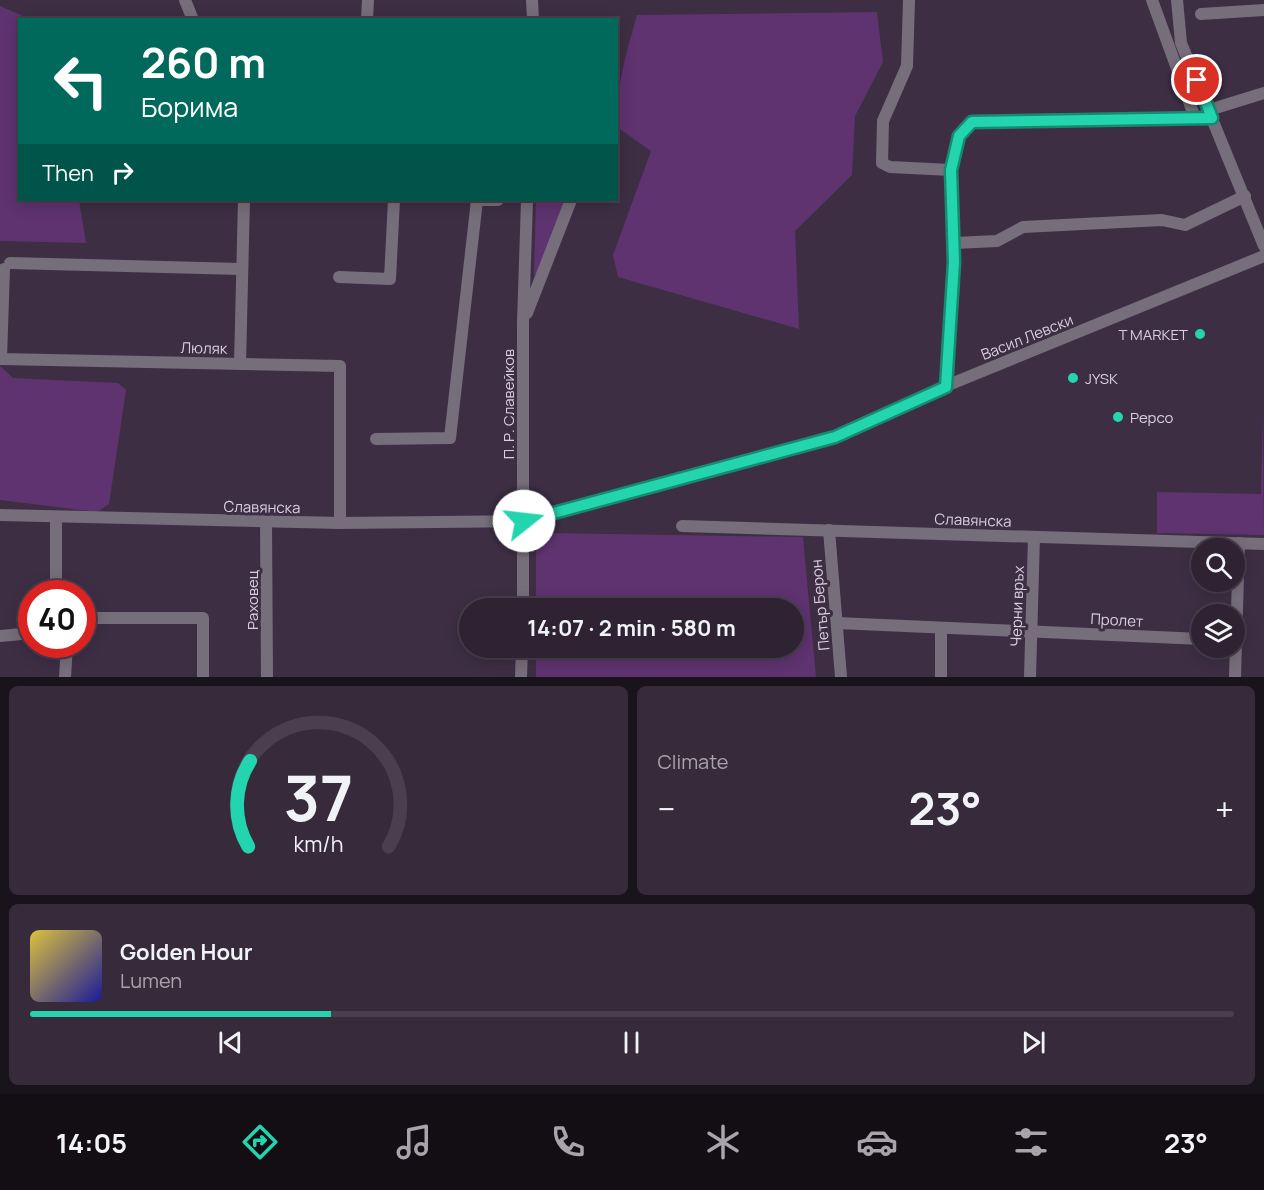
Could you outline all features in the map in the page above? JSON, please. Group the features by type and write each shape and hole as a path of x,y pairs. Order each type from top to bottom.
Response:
{"street":[{"path":"185,0 192,18"},
{"path":"367,18 368,0"},
{"path":"532,0 533,18"},
{"path":"909,0 907,66 883,121 882,164 890,167 951,170"},
{"path":"1152,0 1195,118"},
{"path":"1177,0 1181,43 1264,246"},
{"path":"1201,14 1264,10"},
{"path":"946,387 955,243 951,170 959,136 972,122 1195,118 1264,93"},
{"path":"955,243 997,241 1023,227 1162,220 1185,225 1245,196"},
{"path":"240,364 244,201"},
{"path":"339,278 390,279 394,201"},
{"path":"376,439 450,438 477,201"},
{"name":"П. Р. Славейков","path":"523,598 523,323 527,201"},
{"path":"523,323 571,201"},
{"name":"Васил Левски","path":"524,521 835,437 946,387 1264,256"},
{"name":"Люляк","path":"241,269 7,266 1,359 339,366 340,523"},
{"name":"Славянска","path":"0,516 340,523 524,521"},
{"path":"56,517 56,580"},
{"name":"Раховец","path":"266,522 267,677"},
{"name":"Славянска","path":"682,526 1191,542"},
{"name":"Петър Берон","path":"829,530 841,677"},
{"name":"Черни връх","path":"1030,677 1034,537"},
{"name":"Славянска","path":"1245,543 1264,544"},
{"path":"96,618 203,618 203,677"},
{"path":"837,623 1031,632"},
{"path":"941,628 941,677"},
{"name":"Пролет","path":"1031,632 1191,639"},
{"path":"0,636 18,634"},
{"path":"65,677 66,658"},
{"path":"520,677 521,658"},
{"path":"1235,658 1235,677"}],"shaded area":[{"path":"0,6 21,15 22,18 18,18 18,201 79,201 86,243 0,241"},
{"path":"877,12 883,62 855,116 852,175 795,231 799,329 618,277 613,255 651,151 618,128 620,84 637,15"},
{"path":"536,201 565,201 538,273 534,275"},
{"path":"0,366 13,378 118,383 126,390 109,504 97,512 0,500"},
{"path":"1263,415 1264,535 1157,533 1157,492 1261,494"},
{"path":"547,533 803,537 816,677 536,677 536,658 804,658 804,598 536,598 536,548"}],"place":[{"name":"T MARKET","path":"1200,334"},
{"name":"JYSK","path":"1073,378"},
{"name":"Pepco","path":"1118,417"}],"route":[{"path":"524,521 835,437 946,387 955,243 951,170 959,136 972,122 1212,118 1197,80"}]}
